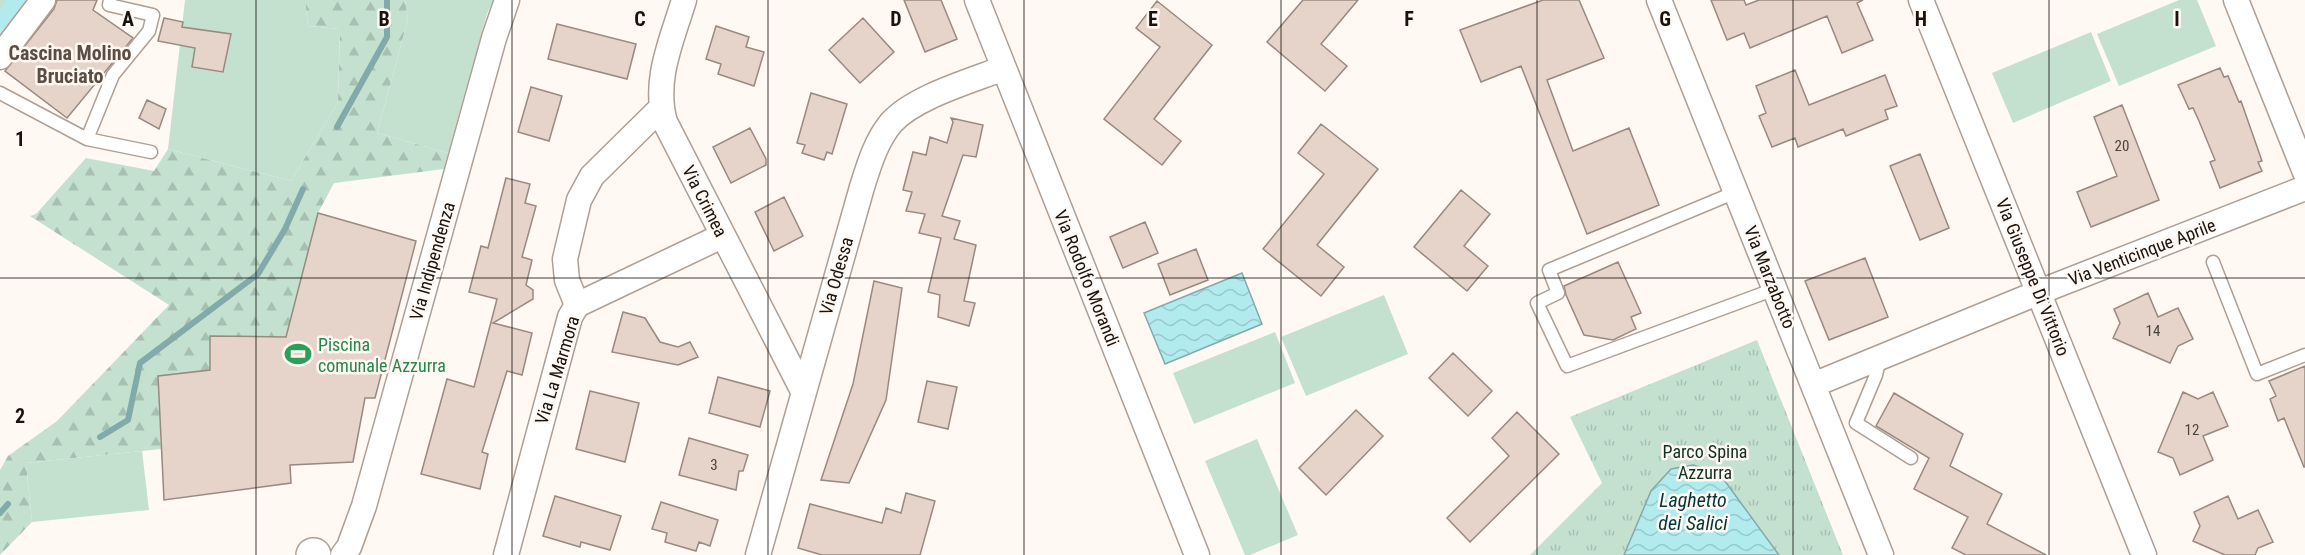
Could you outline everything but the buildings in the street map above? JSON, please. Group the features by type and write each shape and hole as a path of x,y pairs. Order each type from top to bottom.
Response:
{"street":[{"path":"0,57 43,0"},
{"name":"Via Indipendenza","path":"343,555 349,547 363,506 494,39 507,0"},
{"name":"Via Crimea","path":"684,0 663,70 659,92 665,122 803,391"},
{"name":"Via Rodolfo Morandi","path":"977,0 1197,555"},
{"name":"Via Marzabotto","path":"1659,0 1881,555"},
{"name":"Via Giuseppe Di Vittorio","path":"1921,0 2145,555"},
{"path":"2236,0 2305,172"},
{"name":"Via Odessa","path":"759,555 803,391 862,187 879,142 891,124 904,111 922,100 1004,68"},
{"path":"577,305 567,280 565,259 579,200 592,176 661,108"},
{"name":"Via Venticinque Aprile","path":"1813,385 2039,292 2305,188"},
{"name":"Via La Marmora","path":"506,555 570,317 577,305 722,236"}],"lane":[{"path":"87,139 113,75 149,32 153,15 109,5 110,0"},
{"path":"0,93 87,139 151,152"},
{"path":"1736,192 1549,270 1558,294 1537,303 1567,366 1774,289"},
{"path":"2213,262 2257,374 2305,355"},
{"path":"1881,357 1856,423 1911,458"}],"green space":[{"path":"0,0 34,0 0,45"},
{"path":"185,0 305,0 308,26 340,29 338,102 291,181 168,149"},
{"path":"305,0 405,0 408,19 377,133 448,153 444,169 334,183 318,213 286,337 211,336 210,370 158,376 161,449 26,463 32,522 0,555 0,470 8,456 57,421 169,305 30,216 36,214 86,158 154,171 168,149 291,181 338,102 340,29 308,26"},
{"path":"405,0 493,0 487,14 448,153 377,133 408,19"},
{"path":"2179,0 2197,0 2216,46 2119,86 2097,34"},
{"path":"2091,32 2111,81 2013,123 1992,73"},
{"path":"1384,295 1408,354 1306,396 1281,337"},
{"path":"1275,332 1295,383 1194,424 1173,373"},
{"name":"Parco Spina Azzurra","path":"1757,340 1843,555 1530,555 1602,483 1570,417"},
{"path":"1257,439 1298,535 1245,555 1205,461"},
{"path":"142,451 149,510 32,522 26,463"}],"water":[{"path":"1242,273 1262,324 1165,364 1144,313"},
{"name":"Laghetto dei Salici","path":"1693,465 1719,473 1779,555 1624,555 1651,491 1671,469"}],"waterway":[{"path":"0,31 18,0"},
{"path":"337,127 387,37 387,0"},
{"path":"100,437 128,420 140,363 258,274 285,229 303,189"},
{"path":"0,513 8,504"}],"place":[{"name":"Piscina comunale Azzurra","path":"298,354"}],"district":[{"name":"Cascina Molino Bruciato","path":"70,64"}]}
